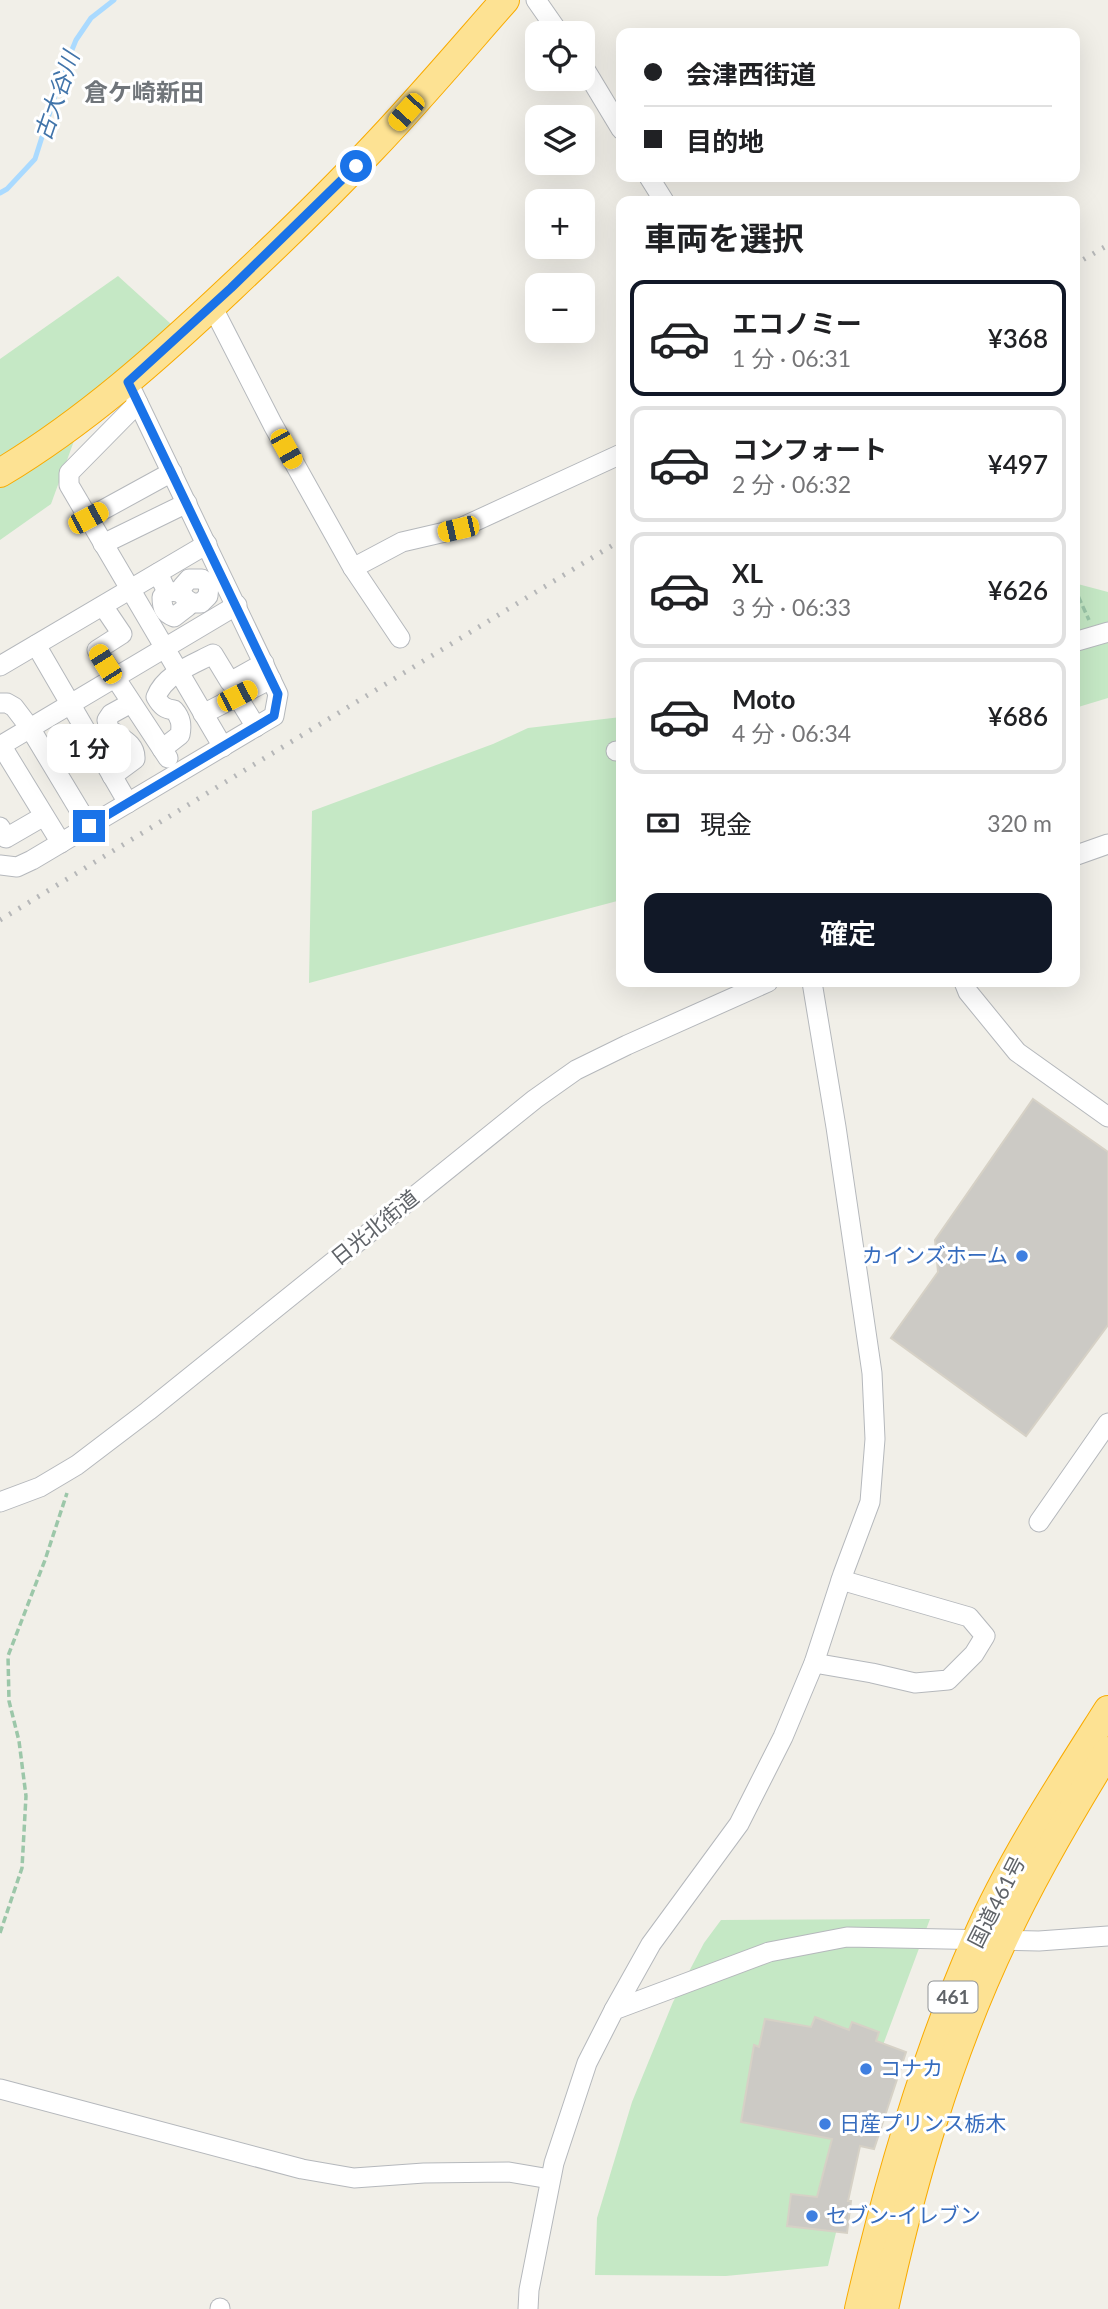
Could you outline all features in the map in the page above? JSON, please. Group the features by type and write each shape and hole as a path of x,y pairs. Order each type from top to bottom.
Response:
{"highway":[{"path":"0,473 82,419 133,392 212,306 306,218 372,149 505,0"},
{"name":"国道461号","path":"884,2309 914,2186 939,2101 969,2018 990,1939 1027,1842 1108,1710"},
{"name":"国道461号","path":"859,2309 908,2120 943,2024 990,1939 1047,1853 1108,1751"}],"street":[{"path":"536,0 551,21"},
{"path":"595,86 616,121"},
{"path":"212,306 273,425 353,568 400,638"},
{"path":"0,865 17,867 61,843 223,747 274,716 278,694 268,671 133,392 69,473 69,485 223,747"},
{"path":"353,568 402,542 458,529 616,456"},
{"path":"88,518 172,472"},
{"path":"103,544 187,503"},
{"path":"0,666 207,544"},
{"path":"158,573 214,619"},
{"path":"61,843 0,746 237,605"},
{"path":"103,606 122,634 97,650 178,773"},
{"path":"1080,640 1102,634"},
{"path":"36,645 128,803"},
{"path":"162,749 180,735 181,724 178,714 174,710 166,709 156,697 160,686 179,672 213,654 230,682 268,671"},
{"path":"203,714 237,696 268,671"},
{"path":"237,696 256,727"},
{"path":"0,703 14,707 30,728 89,826"},
{"path":"112,776 135,759 135,751 131,744 109,729 107,720 111,714 131,703"},
{"path":"0,827 6,838 44,816"},
{"path":"1080,854 1108,844"},
{"name":"日光北街道","path":"0,1502 40,1487 77,1465 148,1411 535,1099 576,1070 757,987"},
{"path":"528,2309 529,2290 550,2179 587,2063 651,1944 739,1824 783,1737 814,1663 870,1502 875,1438 873,1386 813,987"},
{"path":"966,987 1017,1052 1108,1116"},
{"path":"1039,1522 1108,1423"},
{"path":"814,1663 915,1683 947,1680 974,1654 985,1636 969,1617 841,1580"},
{"path":"614,2010 769,1952 846,1937 1039,1941 1108,1936"},
{"path":"0,2089 328,2174 354,2178 424,2173 509,2172 550,2179"}],"path":[{"path":"1080,597 1102,634"},
{"path":"0,1933 22,1868 26,1796 19,1741 9,1701 8,1656 45,1560 77,1465"}],"green space":[{"path":"118,276 182,334 82,419 51,504 0,540 0,359"},
{"path":"1080,585 1108,592 1108,698 1080,706"},
{"path":"616,718 616,901 309,983 312,811 493,744 528,728"},
{"path":"930,1919 877,2061 828,2266 726,2276 595,2275 597,2218 632,2102 673,2002 704,1943 721,1920"}],"building":[{"name":"カインズホーム","path":"1033,1099 1108,1152 1108,1325 1026,1436 891,1338 938,1272 935,1240"},
{"path":"815,2017 849,2030 852,2022 879,2032 876,2041 906,2052 874,2149 860,2146 848,2201 851,2201 847,2233 787,2226 791,2194 817,2197 832,2139 741,2122 754,2045 759,2047 765,2019 811,2027"}],"waterway":[{"name":"古大谷川","path":"0,193 35,159 62,74 76,40 91,18 114,0"}],"railway":[{"path":"1080,261 1108,245"},
{"path":"0,920 616,543"}],"place":[{"name":"カインズホーム","path":"1022,1256"},
{"name":"コナカ","path":"866,2069"},
{"name":"日産プリンス栃木","path":"825,2124"},
{"name":"セブン-イレブン","path":"812,2216"}],"district":[{"name":"倉ケ崎新田","path":"144,93"}],"route":[{"path":"89,826 274,716 278,694 253,637 128,382 306,218 356,166"}]}
